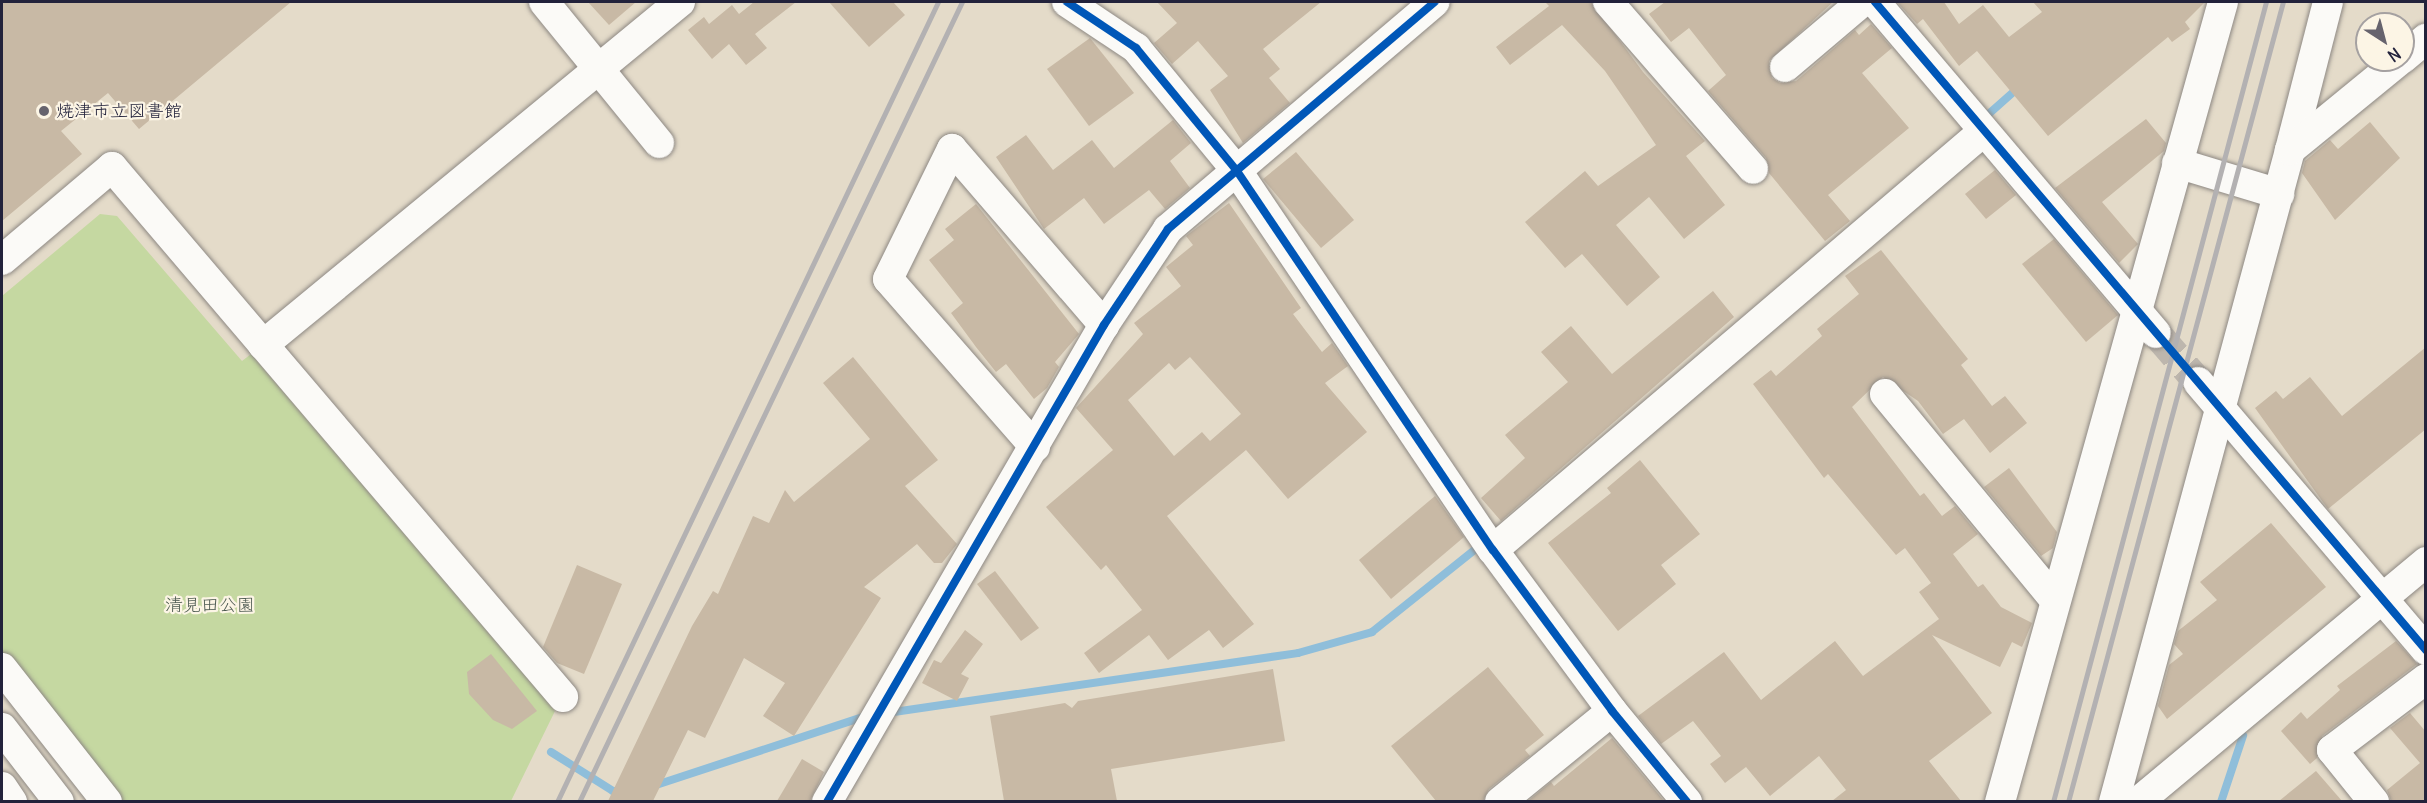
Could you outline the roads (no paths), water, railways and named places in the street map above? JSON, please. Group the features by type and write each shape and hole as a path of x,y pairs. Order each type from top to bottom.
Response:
{"street":[{"path":"544,2 659,143"},
{"path":"264,345 598,67 680,2"},
{"path":"1067,2 1136,48 1237,171 1487,541 1612,711 1688,801"},
{"path":"827,801 1104,325 1168,229 1435,2"},
{"path":"1608,2 1753,169"},
{"path":"1785,67 1863,2"},
{"path":"1875,2 2156,333"},
{"path":"2000,801 2054,598 2223,2"},
{"path":"2114,801 2222,411 2328,2"},
{"path":"2290,150 2386,72"},
{"path":"1487,541 1984,130"},
{"path":"1035,447 888,279 952,149 1104,325"},
{"path":"2177,163 2279,194"},
{"path":"2,260 112,167 562,697"},
{"path":"2198,382 2426,650"},
{"path":"1885,394 2054,598"},
{"path":"2138,801 2426,562"},
{"path":"2,668 107,801"},
{"path":"2362,797 2332,750 2426,679"},
{"path":"1500,801 1612,711"},
{"path":"2,728 59,801"},
{"path":"2,787 12,801"}],"waterway":[{"path":"1983,119 2019,87"},
{"path":"887,713 1298,653 1372,632 1482,544"},
{"path":"653,786 869,715"},
{"path":"2221,802 2243,736"},
{"path":"551,752 613,791 621,791"}],"tunnel":[{"path":"2156,333 2198,382"}],"railway":[{"path":"557,802 938,2"},
{"path":"579,802 962,2"},
{"path":"2053,802 2266,2"},
{"path":"2068,802 2283,2"}],"place":[{"name":"焼津市立図書館","path":"44,111"}],"park label":[{"name":"清見田公園","path":"210,605"}]}
